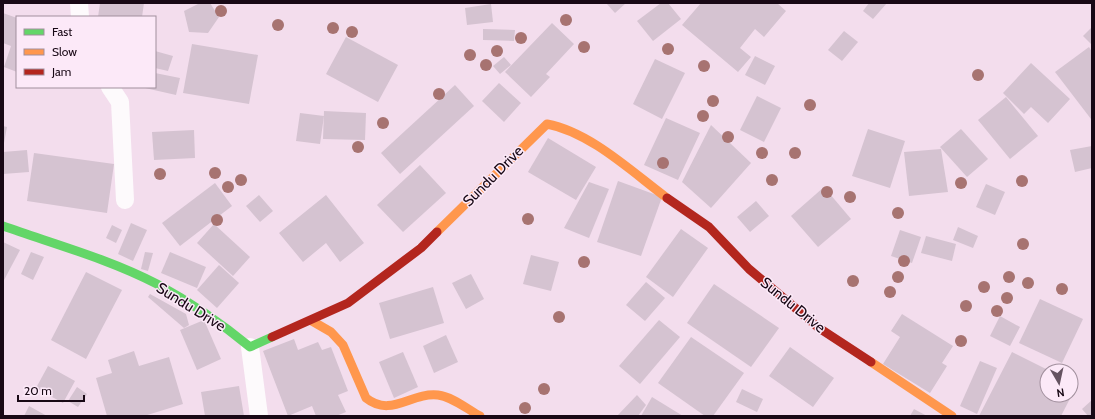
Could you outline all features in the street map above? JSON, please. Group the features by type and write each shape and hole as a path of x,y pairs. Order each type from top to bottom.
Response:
{"street":[{"path":"80,3 80,16"},
{"path":"111,88 120,102 125,200"},
{"name":"Sundu Drive","path":"3,226 98,259 156,284 215,319 250,348 312,321 348,303 421,248 537,132 547,124 563,127 608,153 678,207 709,227 749,269 819,328 952,416"},
{"path":"312,321 331,332 343,345 366,398 371,404 379,408 389,408 415,399 437,395 447,398 474,415"},
{"path":"250,348 259,416"}],"building":[{"path":"100,3 144,3 142,16 98,16"},
{"path":"200,3 210,3 219,17 208,33 189,32 184,11"},
{"path":"606,3 626,3 615,13"},
{"path":"661,3 668,3 681,19 653,41 637,21"},
{"path":"701,3 777,3 786,11 764,37 755,29 740,48 751,57 738,72 682,25"},
{"path":"869,3 887,3 873,19 863,11"},
{"path":"491,4 493,22 467,25 465,8"},
{"path":"3,13 16,18 16,72 4,67 11,46 3,43"},
{"path":"552,23 574,44 546,74 550,77 531,97 505,72"},
{"path":"1092,27 1092,45 1083,36"},
{"path":"483,29 515,30 514,41 483,40"},
{"path":"844,31 858,42 842,61 828,50"},
{"path":"346,37 398,65 378,102 326,74"},
{"path":"192,44 258,55 249,104 183,93"},
{"path":"1089,47 1092,52 1091,119 1055,72"},
{"path":"156,51 173,56 168,71 156,68"},
{"path":"755,56 775,66 765,85 745,75"},
{"path":"504,57 511,65 500,74 493,66"},
{"path":"655,59 685,73 662,119 633,104"},
{"path":"1031,63 1070,99 1048,123 1031,107 1024,114 1003,93"},
{"path":"156,73 180,78 176,95 145,88 156,88"},
{"path":"499,83 521,103 504,122 482,101"},
{"path":"455,85 474,106 400,174 381,153"},
{"path":"757,96 781,108 764,142 740,130"},
{"path":"1006,97 1038,136 1010,159 978,120"},
{"path":"324,111 366,113 365,140 323,139"},
{"path":"300,113 324,116 320,144 296,141"},
{"path":"666,118 700,133 678,180 644,165"},
{"path":"711,125 751,163 711,208 682,182"},
{"path":"3,126 7,127 4,143 3,143"},
{"path":"868,129 905,141 890,188 852,176"},
{"path":"961,129 988,159 967,177 940,147"},
{"path":"194,130 195,158 154,160 152,132"},
{"path":"548,138 596,167 576,200 528,172"},
{"path":"1092,146 1092,168 1075,172 1070,150"},
{"path":"941,149 948,192 909,196 904,152"},
{"path":"27,150 29,172 3,174 3,152"},
{"path":"34,153 114,164 107,213 27,201"},
{"path":"420,165 446,193 403,232 377,205"},
{"path":"618,181 662,197 641,256 597,242"},
{"path":"589,182 609,189 589,238 564,228"},
{"path":"215,183 232,206 180,246 162,223"},
{"path":"986,184 1005,192 995,215 976,207"},
{"path":"824,187 851,219 818,247 791,216"},
{"path":"259,195 273,211 260,222 246,206"},
{"path":"326,195 364,243 340,262 326,243 303,262 279,233"},
{"path":"756,201 769,216 750,232 737,217"},
{"path":"131,223 147,230 133,261 118,254"},
{"path":"214,224 250,257 233,276 197,243"},
{"path":"112,225 122,230 116,243 106,238"},
{"path":"958,227 978,236 973,248 953,240"},
{"path":"681,229 708,248 673,297 646,277"},
{"path":"900,230 921,237 912,263 891,256"},
{"path":"926,236 956,244 952,261 921,253"},
{"path":"3,242 20,250 3,282"},
{"path":"31,252 44,257 33,280 21,274"},
{"path":"145,252 153,253 148,271 141,269"},
{"path":"170,252 206,267 197,288 161,273"},
{"path":"531,255 559,262 551,291 523,284"},
{"path":"219,265 239,283 217,308 197,290"},
{"path":"86,272 122,290 86,359 51,340"},
{"path":"471,274 484,299 466,309 452,283"},
{"path":"646,282 665,298 645,321 626,305"},
{"path":"714,284 779,328 751,367 687,323"},
{"path":"433,287 444,323 390,339 379,303"},
{"path":"150,294 186,314 189,325 184,328 148,297"},
{"path":"1040,299 1083,319 1062,363 1019,343"},
{"path":"902,314 953,346 942,363 947,366 930,393 883,364 900,337 891,331"},
{"path":"1000,316 1020,327 1010,346 990,336"},
{"path":"204,320 221,359 197,370 180,330"},
{"path":"659,320 680,337 640,384 619,366"},
{"path":"446,335 458,362 434,373 423,346"},
{"path":"691,337 744,373 713,416 705,416 658,383"},
{"path":"294,339 298,350 318,342 322,350 331,347 348,391 338,395 346,412 336,416 316,416 312,406 288,416 263,351"},
{"path":"790,347 834,378 813,407 769,376"},
{"path":"134,351 139,366 169,357 183,404 144,416 107,416 96,378 112,373 108,360"},
{"path":"403,352 418,387 394,398 379,362"},
{"path":"1012,352 1039,366 1039,403 1068,403 1061,416 979,416"},
{"path":"980,361 997,368 977,414 960,406"},
{"path":"48,366 75,381 63,403 36,388"},
{"path":"239,386 244,416 205,416 201,392"},
{"path":"77,387 87,394 78,407 68,401"},
{"path":"742,389 763,399 757,412 736,402"},
{"path":"637,395 646,405 638,416 617,416"},
{"path":"652,397 683,416 641,416"},
{"path":"1092,400 1092,416 1088,416 1082,409"},
{"path":"29,406 47,416 24,416"},
{"path":"914,409 927,416 910,416"}],"traffic: fast":[{"path":"3,226 101,259 139,275 205,313 250,347 272,337"}],"traffic: slow":[{"path":"437,232 547,124 563,128 595,144 625,165 667,198"},
{"path":"312,321 331,332 343,345 366,398 384,406 393,405 428,395 438,395 444,396 480,416"},
{"path":"871,362 952,416"}],"traffic: jam":[{"path":"667,198 709,227 749,269 819,328 871,362"},
{"path":"272,337 348,303 421,248 437,232"}]}
